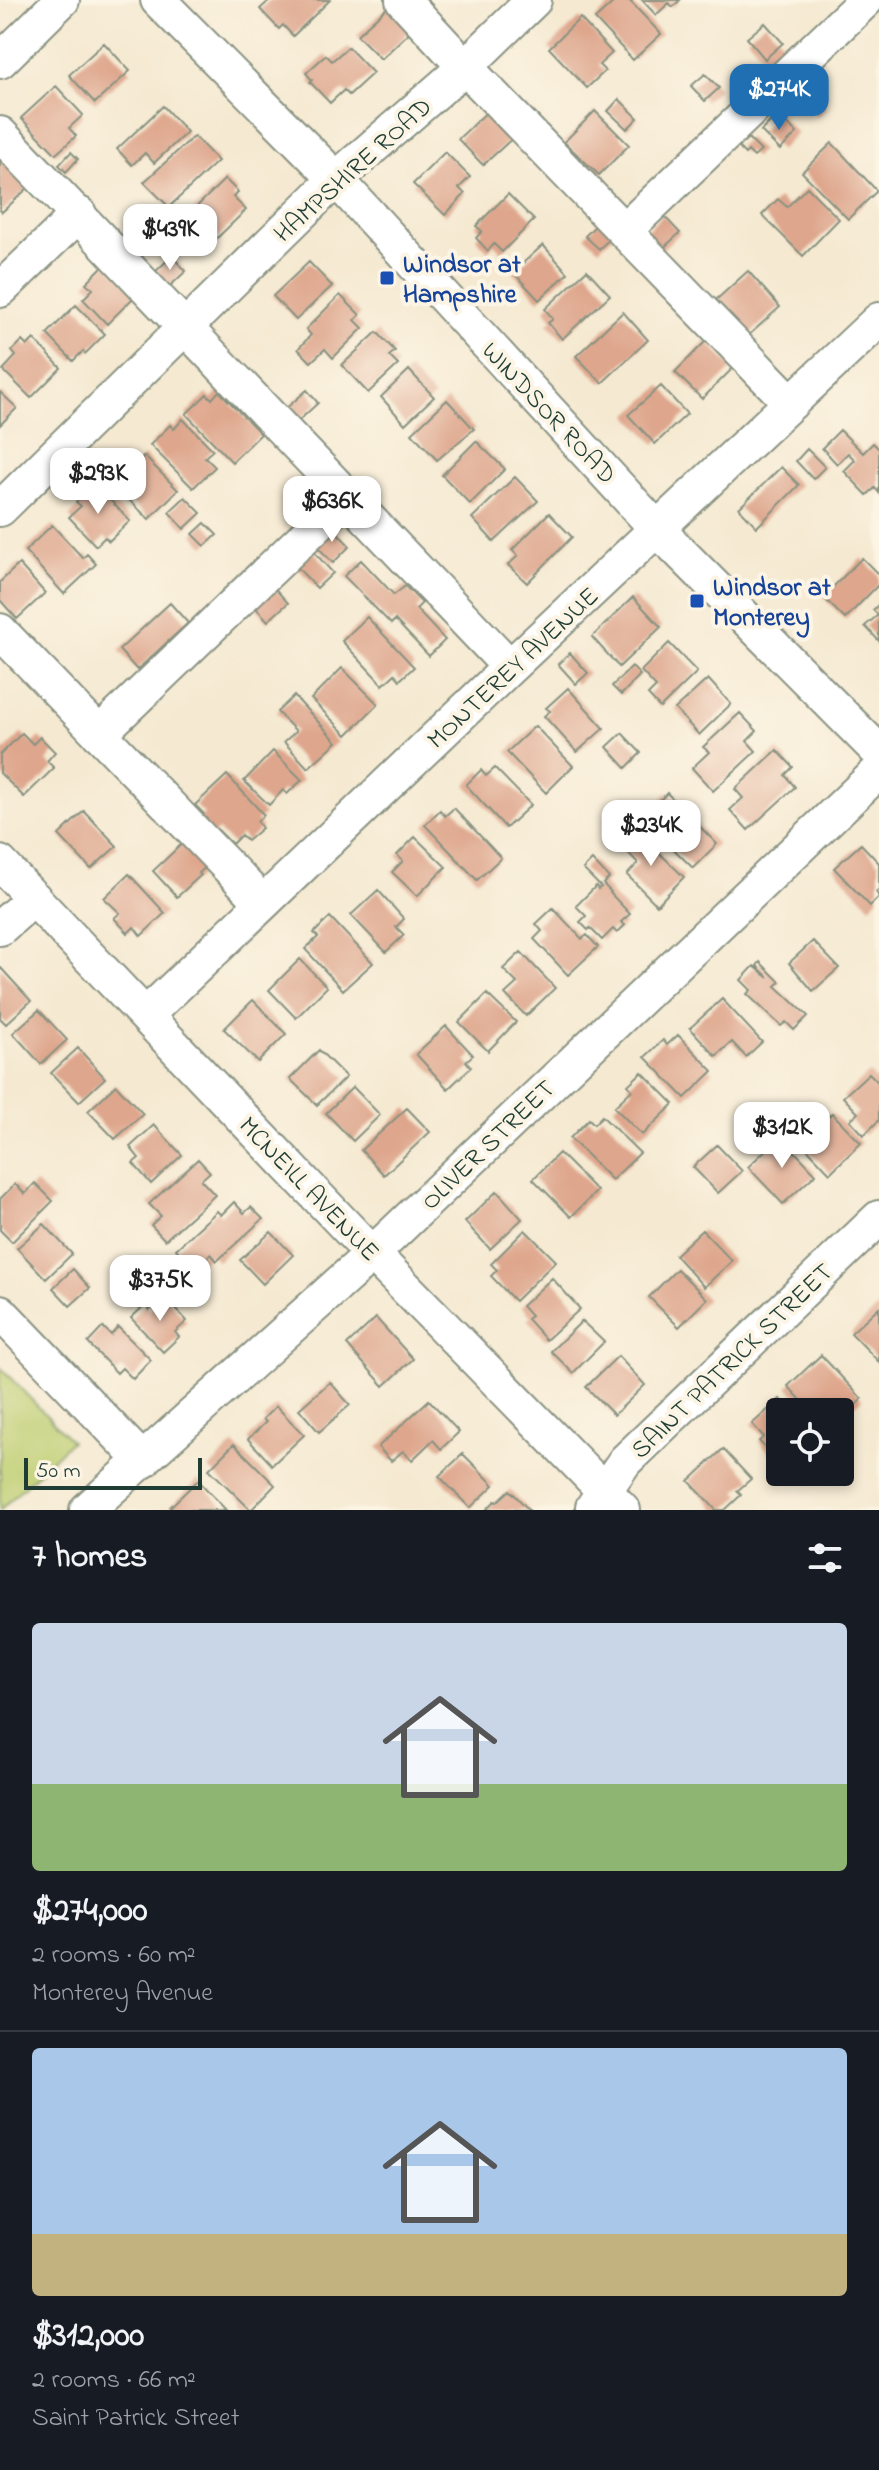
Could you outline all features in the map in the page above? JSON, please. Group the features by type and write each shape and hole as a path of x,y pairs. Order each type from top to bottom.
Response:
{"street":[{"path":"0,61 62,0"},
{"name":"WINDSOR ROAD","path":"158,0 336,179 658,530 879,752"},
{"path":"403,0 791,403"},
{"name":"HAMPSHIRE ROAD","path":"0,509 336,179 465,67 534,0"},
{"path":"624,231 866,0"},
{"path":"0,134 510,667"},
{"path":"0,290 79,214"},
{"name":"MONTEREY AVENUE","path":"146,1015 879,320"},
{"path":"99,734 347,496"},
{"path":"0,631 263,903"},
{"name":"OLIVER STREET","path":"87,1510 373,1253 879,771"},
{"name":"MCNEILL AVENUE","path":"0,863 373,1253 606,1503"},
{"path":"0,928 34,898"},
{"name":"SAINT PATRICK STREET","path":"606,1503 625,1461 879,1218"},
{"path":"0,1312 143,1461"}],"green space":[{"path":"0,1367 71,1441 0,1510"}],"building":[{"path":"270,0 330,0 293,36 283,25 279,29 260,9"},
{"path":"616,0 629,0 661,34 633,60 595,19"},
{"path":"642,0 680,0 673,7 669,3 656,15"},
{"path":"392,3 415,27 381,59 357,35"},
{"path":"580,18 612,53 599,65 605,71 587,88 549,48"},
{"path":"765,23 783,43 765,59 747,38"},
{"path":"104,43 130,71 95,103 69,75"},
{"path":"348,47 373,73 349,95 344,90 330,103 310,82 312,80 306,73 326,55 332,61"},
{"path":"705,74 719,88 705,101 691,86"},
{"path":"813,76 827,92 818,101 826,108 817,116 796,93"},
{"path":"56,86 83,115 69,128 76,136 56,154 21,118"},
{"path":"619,99 638,118 627,129 608,111"},
{"path":"163,106 187,132 154,163 145,153 132,165 117,149"},
{"path":"490,109 515,136 483,165 458,139"},
{"path":"595,111 629,145 599,175 564,142"},
{"path":"778,114 797,133 780,150 761,131"},
{"path":"194,136 218,161 169,207 144,182"},
{"path":"748,138 761,151 754,157 738,147"},
{"path":"832,143 877,191 848,219 802,172"},
{"path":"71,152 78,159 66,172 59,165"},
{"path":"445,152 470,177 459,188 465,194 445,215 413,184"},
{"path":"0,156 29,187 2,212 0,210"},
{"path":"225,179 238,192 233,197 246,210 213,242 187,216"},
{"path":"807,187 839,219 803,256 762,215 778,199 787,207"},
{"path":"508,194 534,220 502,252 494,244 488,251 476,238 482,231 476,226"},
{"path":"663,215 680,233 661,250 644,233"},
{"path":"602,219 616,233 599,249 585,236"},
{"path":"543,245 568,273 539,300 513,272"},
{"path":"172,256 186,271 168,288 154,273"},
{"path":"309,262 332,286 296,320 273,296"},
{"path":"106,263 137,294 107,324 83,299 93,289 86,283"},
{"path":"587,270 610,295 562,339 548,323 553,319 545,309"},
{"path":"748,271 780,307 749,335 716,300"},
{"path":"340,295 360,315 355,320 363,328 333,358 325,349 311,362 298,349 311,335 306,329"},
{"path":"76,305 105,334 73,361 47,334"},
{"path":"623,312 648,340 602,383 576,356"},
{"path":"377,332 395,351 389,356 398,365 368,393 342,365"},
{"path":"34,339 61,368 31,398 3,370 16,356 12,351 22,341 27,346"},
{"path":"706,341 733,368 702,399 675,372"},
{"path":"409,370 434,397 405,424 381,397"},
{"path":"661,386 687,414 655,444 628,415"},
{"path":"307,390 318,403 295,424 283,411"},
{"path":"219,391 261,434 232,462 186,414 207,394 212,399"},
{"path":"0,392 17,408 0,425"},
{"path":"447,400 474,429 437,460 412,433"},
{"path":"183,419 213,450 205,457 215,467 193,488 150,445 170,425 174,429"},
{"path":"840,430 863,453 873,443 879,449 879,493 875,488 867,495 844,471 855,460 848,453 837,464 822,448"},
{"path":"476,441 505,469 470,504 442,475"},
{"path":"807,449 825,467 813,479 796,461"},
{"path":"144,456 178,490 149,519 129,500 135,494 121,479"},
{"path":"781,467 799,485 757,527 739,508"},
{"path":"315,475 331,491 319,504 303,488"},
{"path":"515,477 538,501 494,542 472,518"},
{"path":"95,484 130,521 109,541 105,537 96,546 69,517 81,506 76,502"},
{"path":"185,497 201,513 184,529 169,512"},
{"path":"549,513 572,537 527,583 508,565 518,556 512,550"},
{"path":"205,523 217,535 205,546 193,534"},
{"path":"52,525 83,558 87,554 96,564 64,594 25,551"},
{"path":"331,526 350,546 333,563 313,542"},
{"path":"307,544 333,573 317,588 290,560"},
{"path":"862,558 879,575 879,584 845,619 823,597"},
{"path":"361,560 394,595 405,586 422,603 416,609 445,640 429,656 395,620 391,624 344,576"},
{"path":"19,564 45,593 17,619 0,600 0,582"},
{"path":"269,582 288,603 268,621 249,600"},
{"path":"633,597 661,627 619,667 592,637"},
{"path":"170,603 188,623 137,670 119,650"},
{"path":"879,604 879,641 865,626 878,615 873,610"},
{"path":"367,617 414,667 400,680 395,674 383,685 342,641"},
{"path":"669,643 697,672 660,708 648,695 656,687 641,671"},
{"path":"570,653 588,673 576,684 558,664"},
{"path":"632,667 640,675 621,695 612,686"},
{"path":"342,668 378,704 347,735 311,699"},
{"path":"708,679 731,704 699,735 675,709"},
{"path":"568,688 604,728 577,752 544,716 550,711 546,708"},
{"path":"294,696 337,742 308,768 284,742 296,731 277,712"},
{"path":"740,713 757,731 747,741 756,751 713,791 692,768 709,752 703,747"},
{"path":"535,726 573,766 546,793 507,752"},
{"path":"22,733 33,744 40,737 55,752 47,761 54,768 24,797 0,773 0,755"},
{"path":"622,733 641,753 626,768 607,747"},
{"path":"777,750 793,767 785,775 795,787 748,830 730,810 743,798 735,789"},
{"path":"273,751 302,780 287,794 283,790 269,805 244,781"},
{"path":"495,768 531,805 506,828 466,785 481,770 486,776"},
{"path":"227,775 264,815 257,821 262,828 247,841 241,835 232,844 218,830 210,838 195,823 204,814 195,805"},
{"path":"667,793 717,844 693,868 654,830 664,820 652,808"},
{"path":"454,808 501,858 477,880 425,825 440,810 445,816"},
{"path":"84,811 117,846 91,869 59,835"},
{"path":"635,829 684,877 657,905 627,875 638,863 620,844"},
{"path":"415,837 446,867 417,896 392,872 403,861 397,855"},
{"path":"185,841 208,865 177,897 153,871"},
{"path":"861,844 879,863 879,889 876,892 879,897 870,906 834,868"},
{"path":"592,860 609,878 603,884 630,914 621,922 625,925 617,933 613,929 602,940 580,922 586,916 576,906 596,886 598,889 601,887 583,869"},
{"path":"129,874 165,913 141,936 134,927 128,933 114,918 120,913 104,898"},
{"path":"378,890 404,919 396,927 404,935 386,952 351,915"},
{"path":"553,908 582,939 587,935 598,947 568,975 534,939 542,931 536,924"},
{"path":"330,917 373,963 343,990 305,949 318,937 314,933"},
{"path":"813,941 839,968 813,991 789,963"},
{"path":"521,952 555,988 526,1016 505,994 517,983 503,969"},
{"path":"300,959 327,987 296,1018 269,990"},
{"path":"760,962 780,982 776,986 808,1016 794,1030 786,1022 781,1026 747,994 751,990 741,980 754,966 769,978 757,966"},
{"path":"0,967 31,1001 6,1024 0,1018"},
{"path":"487,994 516,1022 488,1051 459,1022"},
{"path":"722,999 762,1042 746,1057 732,1042 716,1056 690,1028"},
{"path":"253,1000 286,1034 258,1062 224,1029"},
{"path":"39,1010 67,1040 41,1064 13,1033"},
{"path":"446,1026 473,1055 466,1061 471,1067 448,1089 416,1054"},
{"path":"678,1035 713,1071 685,1098 645,1057 663,1040 667,1045"},
{"path":"78,1048 105,1078 79,1102 51,1073"},
{"path":"319,1050 346,1077 317,1105 290,1079"},
{"path":"642,1072 674,1104 642,1135 614,1107 632,1090 628,1085"},
{"path":"869,1073 879,1083 879,1120 864,1135 850,1120 858,1113 843,1097"},
{"path":"116,1085 143,1114 115,1139 88,1111"},
{"path":"353,1087 380,1115 353,1141 326,1113"},
{"path":"407,1108 430,1132 384,1175 361,1150"},
{"path":"832,1113 861,1143 830,1173 796,1137 817,1118 822,1122"},
{"path":"602,1116 640,1153 612,1180 570,1138 589,1119 594,1124"},
{"path":"154,1125 182,1155 151,1184 133,1163 139,1158 130,1147"},
{"path":"780,1136 816,1174 783,1204 748,1167"},
{"path":"717,1145 742,1171 718,1193 693,1167"},
{"path":"559,1153 597,1191 571,1217 533,1179"},
{"path":"198,1159 210,1172 201,1180 215,1195 165,1240 151,1225 161,1216 149,1204"},
{"path":"35,1183 53,1201 12,1242 0,1230 0,1199 15,1184 25,1194"},
{"path":"497,1191 522,1219 490,1249 465,1222"},
{"path":"234,1202 244,1213 251,1207 263,1219 217,1261 211,1254 194,1269 176,1249 217,1211 221,1215"},
{"path":"44,1224 72,1254 46,1279 17,1248"},
{"path":"525,1230 556,1261 515,1301 491,1276 497,1270 491,1264"},
{"path":"702,1230 732,1261 704,1287 675,1255"},
{"path":"271,1232 293,1255 263,1284 240,1260"},
{"path":"73,1269 90,1288 70,1306 53,1288"},
{"path":"677,1269 707,1299 679,1327 649,1297"},
{"path":"552,1278 580,1309 546,1340 527,1319 531,1316 522,1306"},
{"path":"164,1296 187,1321 175,1332 179,1337 163,1352 131,1318 145,1305 149,1310"},
{"path":"879,1307 879,1362 851,1333"},
{"path":"376,1318 413,1359 384,1386 347,1345"},
{"path":"582,1321 604,1342 573,1373 551,1351"},
{"path":"103,1327 111,1335 118,1327 151,1360 133,1379 122,1368 117,1373 88,1343"},
{"path":"821,1355 862,1399 854,1406 854,1398 799,1398 788,1386"},
{"path":"618,1356 645,1385 614,1415 586,1387"},
{"path":"330,1382 350,1405 319,1432 299,1409"},
{"path":"429,1400 459,1432 441,1449 433,1440 412,1460 403,1451 391,1461 378,1447"},
{"path":"276,1406 304,1435 272,1465 248,1439 266,1422 263,1419"},
{"path":"766,1412 766,1449 759,1441 764,1437 752,1424"},
{"path":"234,1444 275,1485 251,1510 209,1469"},
{"path":"723,1449 751,1479 737,1491 741,1495 725,1510 716,1510 689,1481"},
{"path":"463,1454 494,1485 470,1508 439,1476"},
{"path":"198,1480 226,1510 173,1510 170,1507"},
{"path":"510,1490 529,1510 486,1510 495,1501"}],"place":[{"name":"Windsor at Hampshire","path":"387,278"},
{"name":"Windsor at Monterey","path":"697,601"}]}
